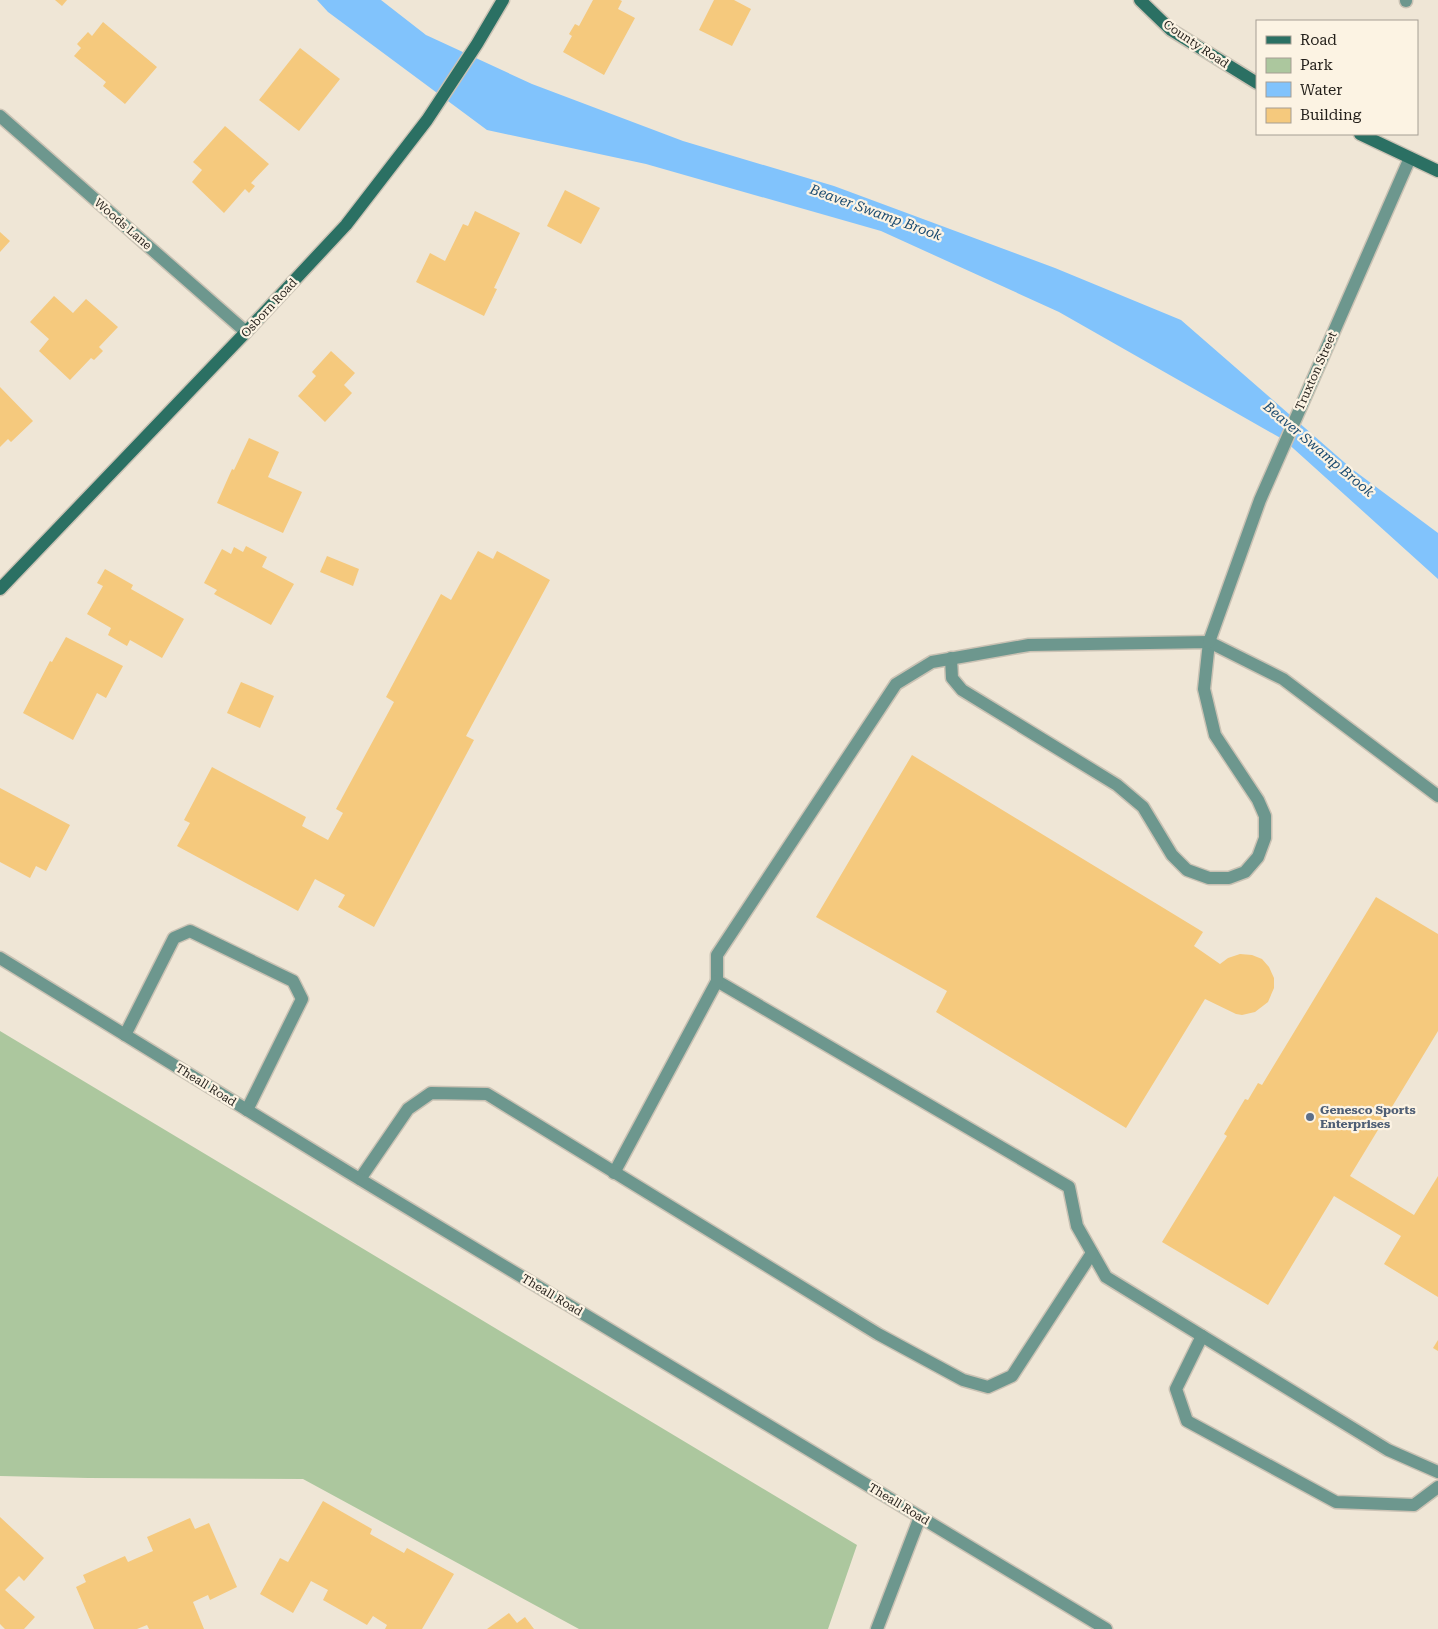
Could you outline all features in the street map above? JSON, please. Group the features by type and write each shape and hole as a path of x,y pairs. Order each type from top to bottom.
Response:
{"street":[{"name":"Osborn Road","path":"0,588 346,225 427,120 478,44 503,0"},
{"name":"County Road","path":"1140,0 1171,30 1256,82"},
{"name":"Woods Lane","path":"0,116 246,332"},
{"path":"1362,135 1438,171"},
{"name":"Truxton Street","path":"951,658 952,678 962,690 1132,796 1143,807 1172,855 1187,870 1209,878 1229,878 1245,872 1258,857 1265,838 1265,816 1258,800 1215,735 1204,689 1209,642 1260,500 1410,158"},
{"path":"614,1173 718,981 717,956 896,684 932,662 1029,645 1209,642 1283,679 1438,796"},
{"path":"125,1035 174,938 190,931 293,981 302,999 247,1110"},
{"name":"Theall Road","path":"0,958 360,1179 1106,1629"},
{"path":"718,981 1069,1188 1077,1226 1106,1278 1388,1450 1438,1472"},
{"path":"360,1179 408,1109 431,1092 487,1094 878,1334 963,1380 988,1387 1012,1376 1092,1253"},
{"path":"1202,1336 1176,1389 1187,1420 1336,1502 1414,1505 1438,1487"},
{"path":"877,1629 920,1517"}],"green space":[{"path":"0,1031 857,1545 828,1629 579,1629 303,1479 0,1476"}],"water":[{"name":"Beaver Swamp Brook","path":"317,0 381,0 426,35 532,84 683,141 834,186 1055,268 1181,320 1352,469 1438,533 1438,579 1284,440 1059,312 881,231 646,164 487,130 328,12"}],"building":[{"path":"55,0 67,0 62,6"},
{"path":"593,0 620,0 622,1 618,9 635,18 604,75 563,52 572,36 569,34 575,24 579,26"},
{"path":"714,0 734,0 751,9 732,46 699,30"},
{"path":"103,22 157,67 125,104 103,86 106,82 74,56 81,48 77,44 88,32 92,36"},
{"path":"300,48 340,79 299,131 259,100"},
{"path":"225,126 269,164 251,183 255,186 249,193 245,189 224,213 192,182 202,170 193,162"},
{"path":"565,190 600,208 581,244 547,226"},
{"path":"475,211 520,233 494,288 497,289 484,316 416,282 430,253 445,261 463,224 468,226"},
{"path":"0,232 10,241 0,252"},
{"path":"54,296 73,313 86,299 118,327 99,347 103,351 94,360 91,358 70,380 39,351 49,339 30,322"},
{"path":"331,351 355,373 344,385 352,393 325,422 298,396 316,376 312,372"},
{"path":"0,387 33,421 11,442 8,439 0,447"},
{"path":"249,438 279,452 268,477 302,492 283,533 217,503 232,469 234,470"},
{"path":"246,546 267,557 262,567 294,584 271,625 214,594 217,590 204,583 222,549 231,554 234,547 243,552"},
{"path":"478,551 493,559 497,551 550,580 466,736 474,740 374,927 338,907 345,895 315,879 298,911 177,846 190,823 184,820 212,767 306,817 302,826 328,840 343,813 336,809 394,702 386,697 441,594 451,600"},
{"path":"327,556 359,569 353,586 320,572"},
{"path":"105,569 133,585 131,589 184,619 162,658 130,640 127,646 108,635 111,628 87,614 103,586 97,583"},
{"path":"66,637 123,666 106,698 97,693 73,740 23,713 50,661 52,662"},
{"path":"241,682 274,696 260,728 227,713"},
{"path":"912,755 1203,932 1194,946 1220,964 1228,958 1240,954 1252,955 1262,959 1269,967 1274,978 1274,988 1268,1002 1255,1012 1242,1015 1205,999 1126,1128 936,1012 947,991 816,917"},
{"path":"0,788 70,825 46,871 36,866 30,878 0,862"},
{"name":"Genesco Sports Enterprises","path":"1376,897 1438,934 1438,1031 1350,1176 1414,1215 1438,1176 1438,1297 1384,1264 1401,1236 1334,1196 1268,1305 1162,1242 1227,1136 1224,1134 1245,1099 1248,1100 1258,1083 1262,1085"},
{"path":"1438,1340 1438,1351 1433,1348"},
{"path":"323,1501 372,1529 370,1534 404,1553 407,1548 454,1574 422,1629 385,1629 387,1625 373,1616 367,1625 323,1600 328,1590 311,1581 293,1613 260,1594 280,1558 288,1562"},
{"path":"0,1517 44,1558 24,1581 19,1576 5,1590 35,1617 24,1629 5,1629 0,1624"},
{"path":"190,1518 195,1529 209,1523 237,1587 210,1600 208,1595 193,1602 204,1629 149,1629 147,1625 137,1629 94,1629 76,1587 86,1582 83,1575 125,1556 128,1562 153,1551 147,1537"},
{"path":"509,1613 517,1623 525,1617 534,1629 487,1629"}],"place":[{"name":"Genesco Sports Enterprises","path":"1310,1117"}]}
